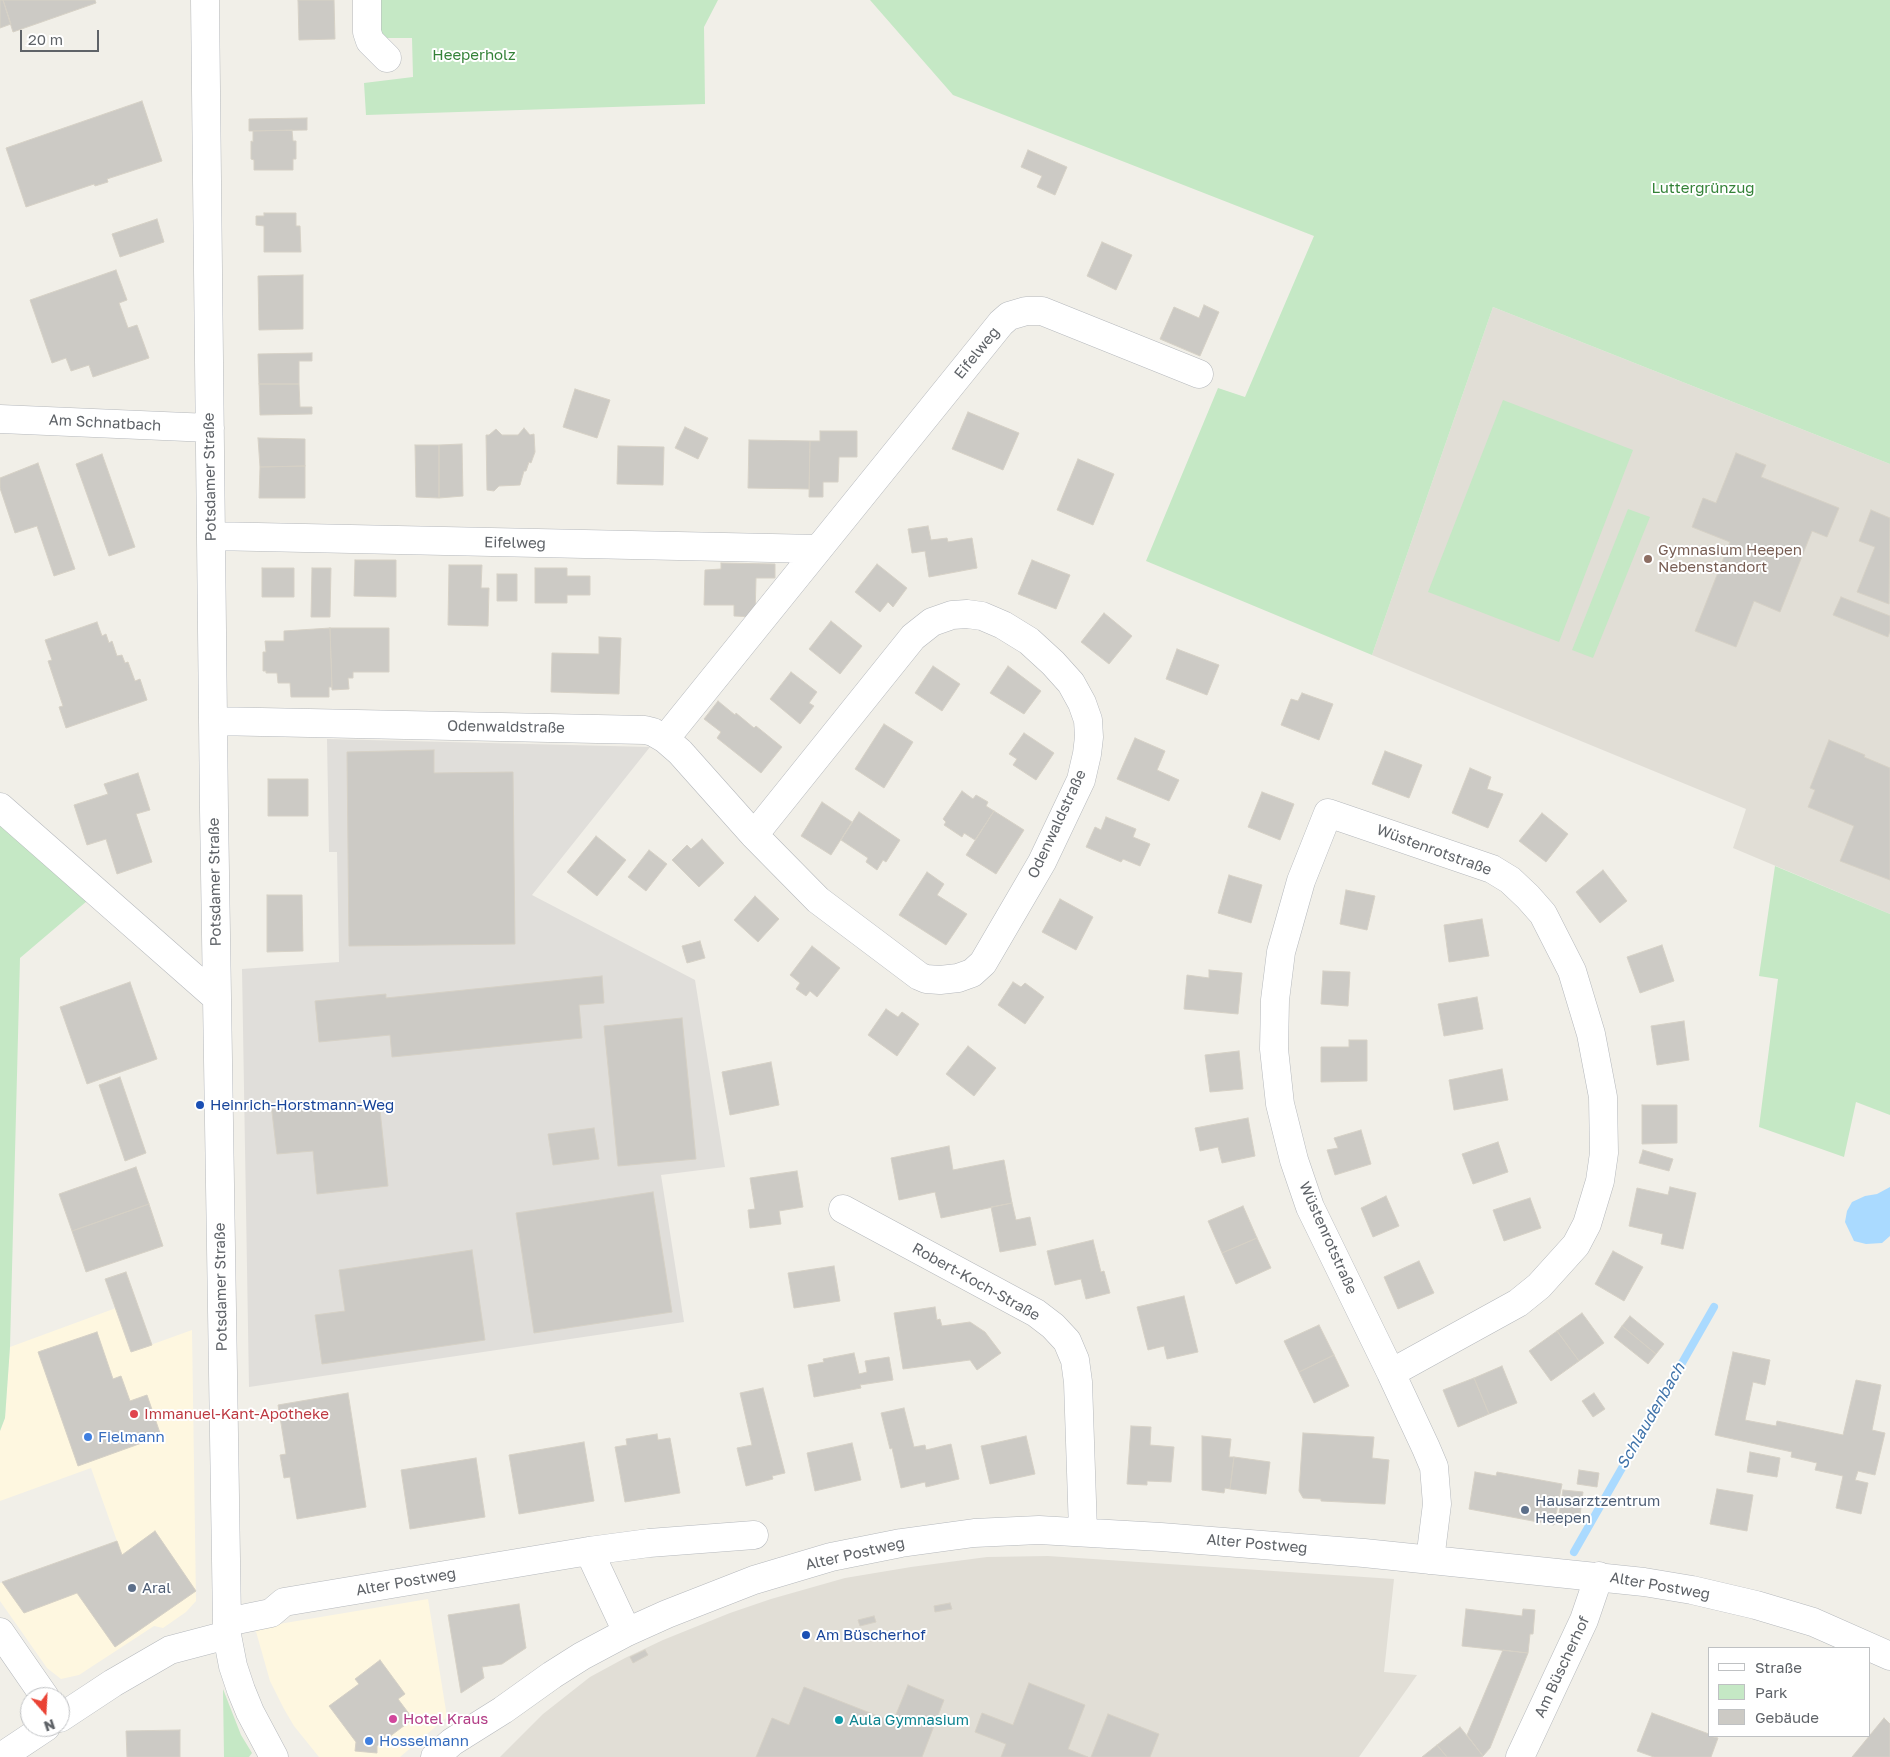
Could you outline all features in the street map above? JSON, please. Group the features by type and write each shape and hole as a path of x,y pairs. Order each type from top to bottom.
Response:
{"street":[{"name":"Potsdamer Straße","path":"205,0 213,721 227,1628 233,1666 241,1690 258,1728 276,1756"},
{"path":"367,0 367,32 370,41 387,58"},
{"name":"Eifelweg","path":"665,739 1001,323 1017,313 1034,310 1042,311 1199,374"},
{"name":"Am Schnatbach","path":"0,419 210,428"},
{"name":"Eifelweg","path":"211,536 818,549"},
{"name":"Odenwaldstraße","path":"213,721 644,730 653,732 665,739 680,752 754,835 818,900 919,976 926,979 940,980 958,978 972,973 983,964 1042,862 1081,780 1088,754 1088,720 1082,703 1071,683 1053,663 1028,640 1003,625 982,616 967,614 952,615 932,622 913,637 754,835"},
{"path":"0,807 217,998"},
{"name":"Wüstenrotstraße","path":"1391,1372 1518,1303 1539,1286 1576,1245 1587,1224 1600,1182 1604,1153 1603,1097 1591,1034 1572,971 1543,914 1528,897 1510,880 1492,869 1328,813 1301,881 1281,952 1275,1000 1275,1058 1280,1104 1294,1160 1310,1207 1391,1372 1434,1467 1437,1504 1430,1560"},
{"name":"Robert-Koch-Straße","path":"843,1209 1036,1313 1053,1326 1067,1341 1075,1360 1078,1382 1083,1531"},
{"name":"Alter Postweg","path":"435,1757 452,1742 582,1656 627,1632 714,1595 831,1557 901,1543 974,1533 1039,1530 1083,1531 1235,1542 1599,1576 1692,1590 1756,1605 1813,1622 1870,1647"},
{"name":"Alter Postweg","path":"70,1712 152,1659 227,1628 271,1613 284,1602 589,1551 649,1543 754,1535"},
{"path":"589,1551 627,1632"},
{"name":"Am Büscherhof","path":"1520,1757 1584,1620 1599,1576"},
{"path":"0,1632 38,1687"},
{"name":"Alter Postweg","path":"1870,1647 1890,1656"},
{"name":"Alter Postweg","path":"465,1757 503,1710"},
{"path":"1,1757 31,1737"}],"shaded area":[{"name":"Gymnasium Heepen Nebenstandort","path":"1493,307 1890,464 1890,914 1733,848 1746,809 1372,655"},
{"path":"327,739 650,747 532,895 695,980 725,1167 661,1175 684,1322 249,1387 242,969 339,962 337,852 329,852"},
{"path":"116,1308 131,1352 192,1330 196,1601 186,1612 163,1628 154,1626 79,1675 61,1679 47,1668 0,1601 0,1583 117,1541 91,1468 0,1501 0,1431 5,1418 10,1347"},
{"path":"1048,1556 1394,1579 1384,1672 1417,1675 1359,1757 500,1757 543,1714 590,1677 663,1640 730,1613 845,1578 987,1557"},
{"path":"428,1599 447,1717 400,1757 319,1757 294,1726 270,1681 255,1628"}],"green space":[{"name":"Heeperholz","path":"379,0 718,0 704,27 705,104 366,115 364,83 413,77 412,38 380,38"},
{"name":"Luttergrünzug","path":"870,0 1890,0 1890,464 1493,307 1372,655 1146,561 1218,388 1245,397 1314,236 953,95"},
{"path":"1503,400 1633,450 1559,642 1428,592"},
{"path":"1628,509 1650,517 1593,658 1572,650"},
{"path":"0,823 87,901 20,958 10,1347 5,1418 0,1431"},
{"path":"1775,866 1890,914 1890,1115 1856,1102 1844,1157 1759,1127 1778,979 1759,976"},
{"path":"223,1689 241,1735 252,1753 249,1757 224,1757"}],"water":[{"path":"1890,1187 1890,1236 1882,1243 1866,1244 1854,1241 1845,1222 1847,1211 1852,1202 1865,1196 1877,1194"}],"building":[{"path":"0,0 3,0 11,24 0,28"},
{"path":"3,0 95,0 96,3 13,32"},
{"path":"298,0 334,0 335,39 299,40"},
{"path":"142,101 162,161 107,179 108,182 95,186 94,184 26,207 6,148"},
{"path":"307,118 307,130 249,131 249,119"},
{"path":"292,130 293,141 296,141 296,159 293,159 293,170 254,170 254,160 251,159 253,131"},
{"path":"1028,150 1067,167 1055,195 1037,187 1042,176 1021,167"},
{"path":"264,213 296,213 296,226 300,226 301,252 264,252 264,226 256,225 256,216 264,216"},
{"path":"157,219 164,242 120,257 112,234"},
{"path":"1102,242 1132,255 1116,290 1087,276"},
{"path":"116,270 127,300 119,303 128,328 137,325 149,358 93,377 89,365 71,371 66,358 52,363 30,300"},
{"path":"303,275 303,329 259,330 258,276"},
{"path":"1204,305 1219,312 1200,356 1160,339 1174,307 1199,318"},
{"path":"312,353 312,361 299,361 299,384 259,384 258,354"},
{"path":"259,384 299,384 300,407 312,407 312,414 260,415"},
{"path":"575,389 610,400 597,438 563,427"},
{"path":"968,412 1019,433 1003,470 952,449"},
{"path":"685,427 708,438 698,459 675,448"},
{"path":"524,428 530,435 534,434 535,452 531,463 529,462 526,471 524,471 520,485 499,486 494,491 487,490 486,435 489,435 496,429 502,435 518,435"},
{"path":"820,431 857,431 857,457 839,457 838,482 823,482 823,497 809,497 810,441 820,441"},
{"path":"258,438 305,439 305,466 260,467"},
{"path":"749,440 810,441 809,489 748,488"},
{"path":"462,444 463,496 439,498 439,445"},
{"path":"415,445 439,445 439,498 416,497"},
{"path":"618,446 664,447 663,485 617,484"},
{"path":"1736,453 1766,465 1761,477 1839,508 1827,537 1812,531 1780,612 1754,601 1736,647 1695,631 1730,542 1692,527 1703,498 1716,503"},
{"path":"102,454 135,547 109,556 76,464"},
{"path":"1078,459 1114,474 1093,525 1057,510"},
{"path":"38,463 75,569 54,576 37,526 15,533 0,488 0,478"},
{"path":"305,466 305,498 259,498 260,467"},
{"path":"1871,510 1890,518 1889,604 1857,592 1875,547 1859,541"},
{"path":"928,526 931,540 947,538 948,542 972,538 977,568 929,577 925,551 912,553 908,529"},
{"path":"355,560 396,560 396,597 354,596"},
{"path":"1032,560 1070,575 1056,609 1018,594"},
{"path":"721,563 775,564 775,578 756,578 755,617 734,616 734,605 704,605 705,570 721,569"},
{"path":"877,564 907,588 893,607 888,602 880,612 855,592"},
{"path":"449,565 482,565 481,588 489,588 488,626 448,625"},
{"path":"262,568 294,568 294,597 262,597"},
{"path":"312,568 331,568 330,617 311,617"},
{"path":"535,568 567,568 567,576 590,576 590,595 567,595 567,603 535,603"},
{"path":"497,574 517,574 517,601 497,601"},
{"path":"1841,597 1890,616 1888,637 1833,615"},
{"path":"1104,613 1132,636 1109,664 1081,642"},
{"path":"831,621 862,646 840,674 809,649"},
{"path":"97,622 102,636 106,634 109,643 112,641 117,656 122,655 125,663 128,662 135,681 140,679 147,700 66,728 59,707 63,706 48,661 52,660 45,640"},
{"path":"330,628 332,687 329,687 329,697 291,697 290,683 278,683 277,673 266,673 266,671 263,671 263,652 266,652 265,641 284,641 284,631"},
{"path":"330,628 389,628 389,672 353,672 353,678 348,678 349,689 332,690"},
{"path":"599,637 621,638 619,694 551,692 552,653 599,654"},
{"path":"1177,649 1219,665 1207,695 1166,679"},
{"path":"933,666 960,684 942,711 915,693"},
{"path":"1008,666 1041,691 1024,714 990,693"},
{"path":"791,672 817,692 809,703 814,706 800,724 770,699"},
{"path":"1302,693 1333,704 1319,740 1281,725 1291,699 1298,701"},
{"path":"718,701 754,728 756,726 782,747 761,773 717,738 721,732 704,719"},
{"path":"884,724 913,742 884,788 855,769"},
{"path":"1024,733 1054,753 1036,780 1013,765 1017,759 1009,754"},
{"path":"1135,738 1165,751 1157,770 1179,780 1169,801 1117,779"},
{"path":"1829,740 1890,768 1890,880 1840,861 1854,826 1808,807 1815,790 1810,788"},
{"path":"434,750 434,773 513,772 515,944 349,946 347,752"},
{"path":"1385,751 1422,765 1409,798 1372,784"},
{"path":"1470,768 1491,777 1487,789 1503,794 1488,828 1452,813"},
{"path":"138,773 150,810 136,814 152,862 117,874 106,839 87,845 74,805 108,794 104,784"},
{"path":"268,779 308,779 308,816 268,816"},
{"path":"962,791 973,799 976,795 988,802 986,806 994,811 975,840 964,833 962,837 944,825 946,822 943,819"},
{"path":"1262,792 1294,804 1280,840 1248,827"},
{"path":"822,802 852,822 831,855 801,836"},
{"path":"994,811 1024,830 996,874 966,855"},
{"path":"859,812 900,840 886,862 883,860 877,870 866,862 868,858 841,840"},
{"path":"1542,813 1568,834 1546,862 1519,841"},
{"path":"1106,817 1136,829 1133,837 1150,844 1140,866 1123,859 1121,862 1086,847 1095,827 1101,830"},
{"path":"596,836 626,860 597,896 567,872"},
{"path":"702,839 724,863 699,887 672,860 687,845 691,849"},
{"path":"649,850 667,864 646,891 628,877"},
{"path":"1603,870 1627,901 1600,923 1576,892"},
{"path":"927,872 944,884 937,895 967,914 946,945 899,915"},
{"path":"1229,875 1262,885 1251,923 1218,913"},
{"path":"1346,890 1375,896 1367,930 1340,924"},
{"path":"267,895 302,895 303,951 267,952"},
{"path":"755,896 779,919 758,942 734,920"},
{"path":"1060,899 1093,917 1076,950 1042,932"},
{"path":"1482,919 1489,956 1449,962 1444,925"},
{"path":"700,941 705,958 687,963 682,946"},
{"path":"1662,945 1674,981 1640,993 1627,957"},
{"path":"812,946 840,968 817,997 810,991 806,996 796,989 800,983 790,975"},
{"path":"1209,970 1242,973 1238,1014 1184,1009 1187,975 1209,978"},
{"path":"1323,971 1350,972 1348,1006 1321,1004"},
{"path":"602,976 604,1003 579,1005 582,1038 392,1057 390,1035 319,1042 315,1001 386,994 386,998"},
{"path":"130,982 157,1059 87,1084 60,1007"},
{"path":"1013,982 1021,987 1025,983 1044,997 1025,1024 998,1005"},
{"path":"1477,997 1483,1029 1444,1036 1438,1004"},
{"path":"886,1009 898,1017 902,1012 919,1024 897,1056 868,1035"},
{"path":"682,1018 696,1159 618,1166 604,1026"},
{"path":"1684,1021 1689,1060 1657,1065 1651,1026"},
{"path":"1349,1040 1367,1040 1367,1081 1321,1082 1321,1047 1349,1047"},
{"path":"968,1046 996,1068 974,1096 946,1074"},
{"path":"1239,1051 1243,1089 1210,1092 1205,1055"},
{"path":"771,1062 779,1105 730,1115 722,1072"},
{"path":"1502,1069 1508,1100 1454,1110 1449,1080"},
{"path":"120,1077 146,1153 125,1161 99,1085"},
{"path":"292,1101 293,1107 309,1105 309,1109 379,1101 388,1186 317,1194 313,1151 277,1154 271,1104"},
{"path":"1642,1105 1677,1105 1677,1143 1642,1144"},
{"path":"1248,1118 1255,1156 1222,1163 1218,1147 1200,1151 1195,1128"},
{"path":"594,1128 599,1159 553,1165 548,1134"},
{"path":"1361,1130 1371,1164 1335,1175 1327,1150 1338,1148 1334,1138"},
{"path":"1498,1142 1508,1172 1473,1184 1462,1154"},
{"path":"949,1146 953,1170 1004,1160 1012,1203 941,1218 935,1192 899,1200 891,1158"},
{"path":"1643,1150 1673,1159 1669,1171 1639,1163"},
{"path":"136,1167 149,1204 72,1231 59,1194"},
{"path":"797,1171 803,1207 779,1211 781,1224 750,1228 748,1210 755,1209 750,1178"},
{"path":"1670,1187 1696,1193 1683,1249 1661,1244 1663,1234 1629,1226 1637,1188 1668,1195"},
{"path":"653,1192 672,1312 534,1333 516,1213"},
{"path":"1386,1196 1399,1226 1373,1237 1361,1208"},
{"path":"1530,1198 1541,1228 1504,1241 1493,1210"},
{"path":"1012,1203 1016,1220 1030,1217 1036,1245 1000,1252 991,1207"},
{"path":"149,1204 163,1246 86,1272 72,1231"},
{"path":"1243,1206 1257,1238 1222,1253 1208,1221"},
{"path":"1257,1238 1271,1268 1236,1284 1222,1253"},
{"path":"1093,1240 1101,1272 1104,1271 1110,1293 1086,1299 1081,1279 1055,1285 1047,1251"},
{"path":"472,1250 485,1340 322,1364 315,1315 345,1311 339,1270"},
{"path":"1613,1251 1643,1267 1624,1301 1595,1284"},
{"path":"1419,1261 1434,1293 1398,1309 1384,1277"},
{"path":"834,1266 840,1301 794,1308 788,1273"},
{"path":"126,1272 152,1345 131,1352 105,1279"},
{"path":"1184,1296 1198,1352 1167,1359 1164,1346 1148,1350 1137,1307"},
{"path":"935,1307 937,1320 940,1319 942,1326 970,1322 985,1332 1001,1353 977,1370 970,1360 903,1369 894,1313"},
{"path":"1582,1313 1604,1343 1579,1361 1557,1331"},
{"path":"1630,1316 1664,1344 1656,1354 1622,1326"},
{"path":"1319,1325 1334,1355 1299,1372 1284,1341"},
{"path":"1622,1326 1656,1354 1648,1364 1614,1337"},
{"path":"1557,1331 1579,1361 1551,1381 1529,1351"},
{"path":"97,1332 113,1379 121,1376 130,1401 147,1395 161,1436 78,1466 38,1352"},
{"path":"1733,1352 1770,1360 1765,1385 1753,1382 1745,1420 1776,1426 1777,1421 1843,1435 1856,1380 1881,1385 1872,1430 1885,1433 1875,1475 1858,1471 1855,1480 1868,1483 1861,1514 1836,1508 1843,1476 1815,1470 1817,1463 1791,1457 1792,1452 1715,1435"},
{"path":"854,1353 859,1374 867,1372 865,1361 889,1357 893,1380 860,1385 861,1388 814,1397 808,1365 824,1362 823,1359"},
{"path":"1334,1355 1349,1386 1314,1403 1299,1372"},
{"path":"1502,1366 1517,1403 1489,1414 1474,1378"},
{"path":"1474,1378 1489,1414 1458,1427 1443,1390"},
{"path":"763,1388 785,1473 772,1476 773,1479 746,1486 737,1448 752,1445 740,1393"},
{"path":"348,1393 366,1507 297,1519 290,1477 284,1478 280,1455 286,1454 278,1405"},
{"path":"1594,1393 1605,1409 1593,1417 1582,1401"},
{"path":"904,1408 914,1447 925,1445 926,1450 951,1444 959,1479 926,1487 925,1482 901,1488 892,1448 890,1449 881,1413"},
{"path":"1131,1426 1151,1427 1150,1445 1174,1447 1171,1482 1147,1481 1147,1485 1127,1484"},
{"path":"1303,1433 1374,1437 1372,1458 1389,1460 1385,1504 1321,1501 1321,1499 1303,1498 1299,1491"},
{"path":"657,1434 658,1440 670,1438 680,1493 625,1502 615,1447 627,1445 626,1439"},
{"path":"1026,1436 1035,1474 990,1484 981,1446"},
{"path":"1202,1436 1231,1439 1229,1457 1234,1457 1230,1489 1225,1488 1224,1493 1202,1490"},
{"path":"584,1442 594,1501 519,1514 509,1455"},
{"path":"852,1443 861,1480 815,1491 807,1453"},
{"path":"1750,1452 1780,1458 1777,1477 1747,1472"},
{"path":"1234,1457 1270,1462 1266,1494 1230,1489"},
{"path":"476,1458 485,1517 410,1529 401,1470"},
{"path":"1579,1470 1599,1473 1597,1487 1577,1484"},
{"path":"1475,1472 1496,1476 1497,1472 1562,1484 1554,1525 1469,1509"},
{"path":"1717,1489 1753,1495 1747,1531 1710,1524"},
{"path":"1563,1490 1583,1492 1579,1523 1558,1520"},
{"path":"155,1531 196,1591 115,1647 77,1593 24,1613 2,1582 117,1541 122,1555"},
{"path":"950,1603 952,1609 935,1612 934,1606"},
{"path":"519,1604 526,1648 502,1664 482,1667 484,1678 461,1693 448,1615"},
{"path":"1466,1609 1522,1616 1523,1609 1535,1610 1533,1634 1530,1634 1528,1653 1462,1646"},
{"path":"874,1616 876,1622 860,1626 858,1620"},
{"path":"645,1650 648,1655 633,1663 630,1657"},
{"path":"1503,1650 1528,1653 1490,1748 1483,1756 1467,1735"},
{"path":"380,1660 405,1694 398,1699 413,1719 377,1746 377,1753 355,1751 356,1742 329,1706 359,1684 355,1679"},
{"path":"1029,1683 1085,1705 1068,1749 1088,1757 1001,1757 1006,1744 975,1732 982,1713 1013,1725"},
{"name":"Aula Gymnasium","path":"908,1685 944,1700 922,1757 756,1757 772,1718 789,1725 804,1687 893,1722"},
{"path":"1652,1713 1708,1734 1708,1737 1718,1738 1711,1757 1654,1757 1637,1751"},
{"path":"1108,1714 1159,1734 1150,1757 1091,1757"},
{"path":"1884,1718 1890,1724 1890,1757 1852,1757"},
{"path":"1460,1727 1483,1756 1447,1757 1437,1745"},
{"path":"180,1730 180,1757 127,1757 126,1731"},
{"path":"1437,1745 1447,1757 1422,1757"}],"waterway":[{"name":"Schlaudenbach","path":"1574,1552 1714,1307"}],"place":[{"name":"Gymnasium Heepen Nebenstandort","path":"1648,559"},
{"name":"Heinrich-Horstmann-Weg","path":"200,1105"},
{"name":"Immanuel-Kant-Apotheke","path":"134,1414"},
{"name":"Fielmann","path":"88,1437"},
{"name":"Hausarztzentrum Heepen","path":"1525,1510"},
{"name":"Aral","path":"132,1588"},
{"name":"Am Büscherhof","path":"806,1635"},
{"name":"Hotel Kraus","path":"393,1719"},
{"name":"Aula Gymnasium","path":"839,1720"},
{"name":"Hosselmann","path":"369,1741"}]}
